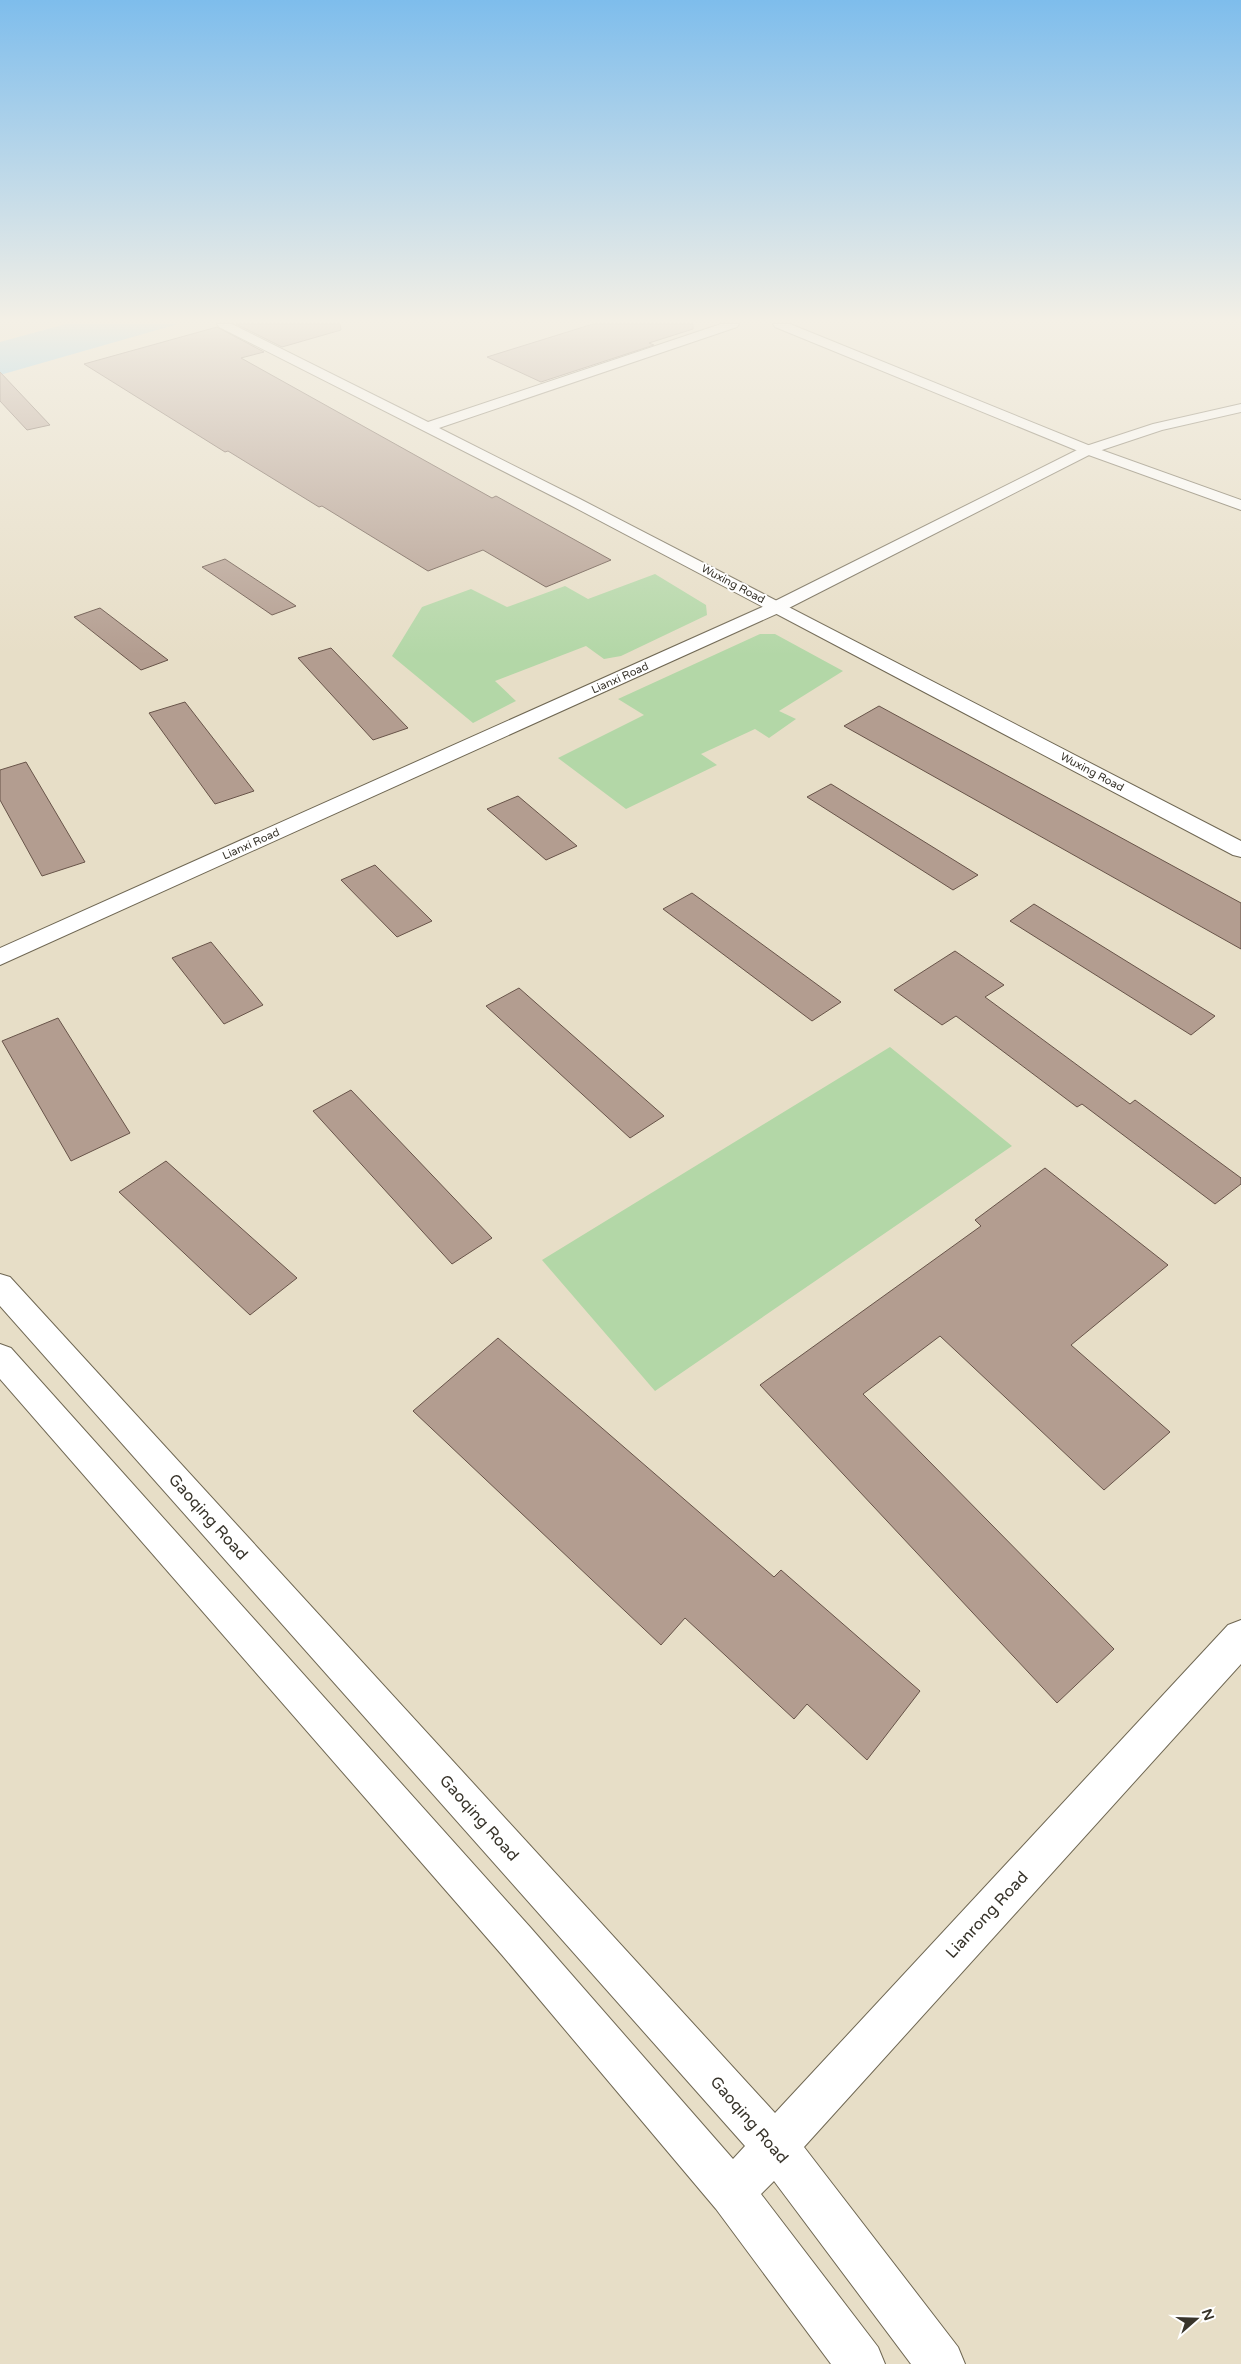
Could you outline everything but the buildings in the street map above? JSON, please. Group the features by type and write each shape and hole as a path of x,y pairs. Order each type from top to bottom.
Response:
{"street":[{"name":"Wuxing Road","path":"441,434 777,607 1241,850"},
{"path":"1050,434 1241,506"},
{"name":"Lianxi Road","path":"0,958 777,607 1088,450 1136,434"},
{"name":"Gaoqing Road","path":"0,1286 775,2146 941,2364"},
{"path":"0,1357 516,1941 732,2193 862,2364"},
{"name":"Lianrong Road","path":"732,2193 1241,1638"}],"green space":[{"path":"655,574 706,605 707,615 621,656 604,659 586,646 495,681 516,701 473,723 392,656 422,607 471,589 507,607 565,586 588,599"},
{"path":"760,634 775,634 843,671 779,711 796,719 769,738 755,729 701,754 717,765 626,809 558,758 644,715 618,699"},
{"path":"890,1047 1012,1146 655,1391 542,1260"}]}
